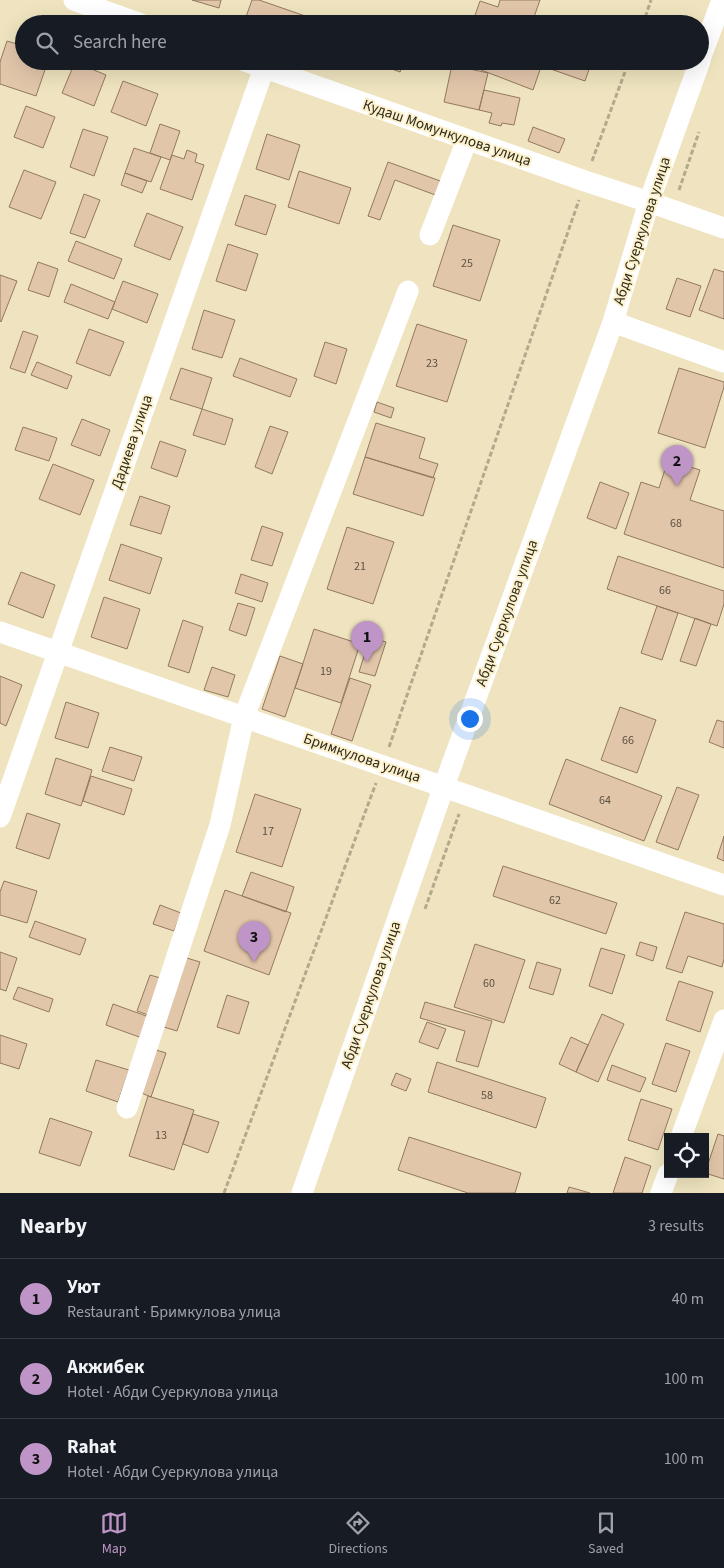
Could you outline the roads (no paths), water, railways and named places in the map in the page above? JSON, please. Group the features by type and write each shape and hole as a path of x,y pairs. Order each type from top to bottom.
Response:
{"street":[{"path":"74,0 115,15"},
{"name":"Абди Суеркулова улица","path":"709,35 722,0"},
{"name":"Дадиева улица","path":"0,817 58,652 253,70"},
{"name":"Кудаш Момункулова улица","path":"272,70 466,140 724,228"},
{"name":"Абди Суеркулова улица","path":"302,1193 444,786 613,322 649,202 696,70"},
{"path":"430,235 466,140"},
{"path":"127,1108 220,825 244,717 408,291"},
{"path":"613,322 724,362"},
{"name":"Бримкулова улица","path":"0,632 724,885"},
{"path":"683,1133 724,1020"},
{"path":"661,1193 667,1178"}],"place":[{"name":"Акжибек","path":"677,486"},
{"name":"Уют","path":"367,662"},
{"name":"Rahat","path":"254,962"}]}
